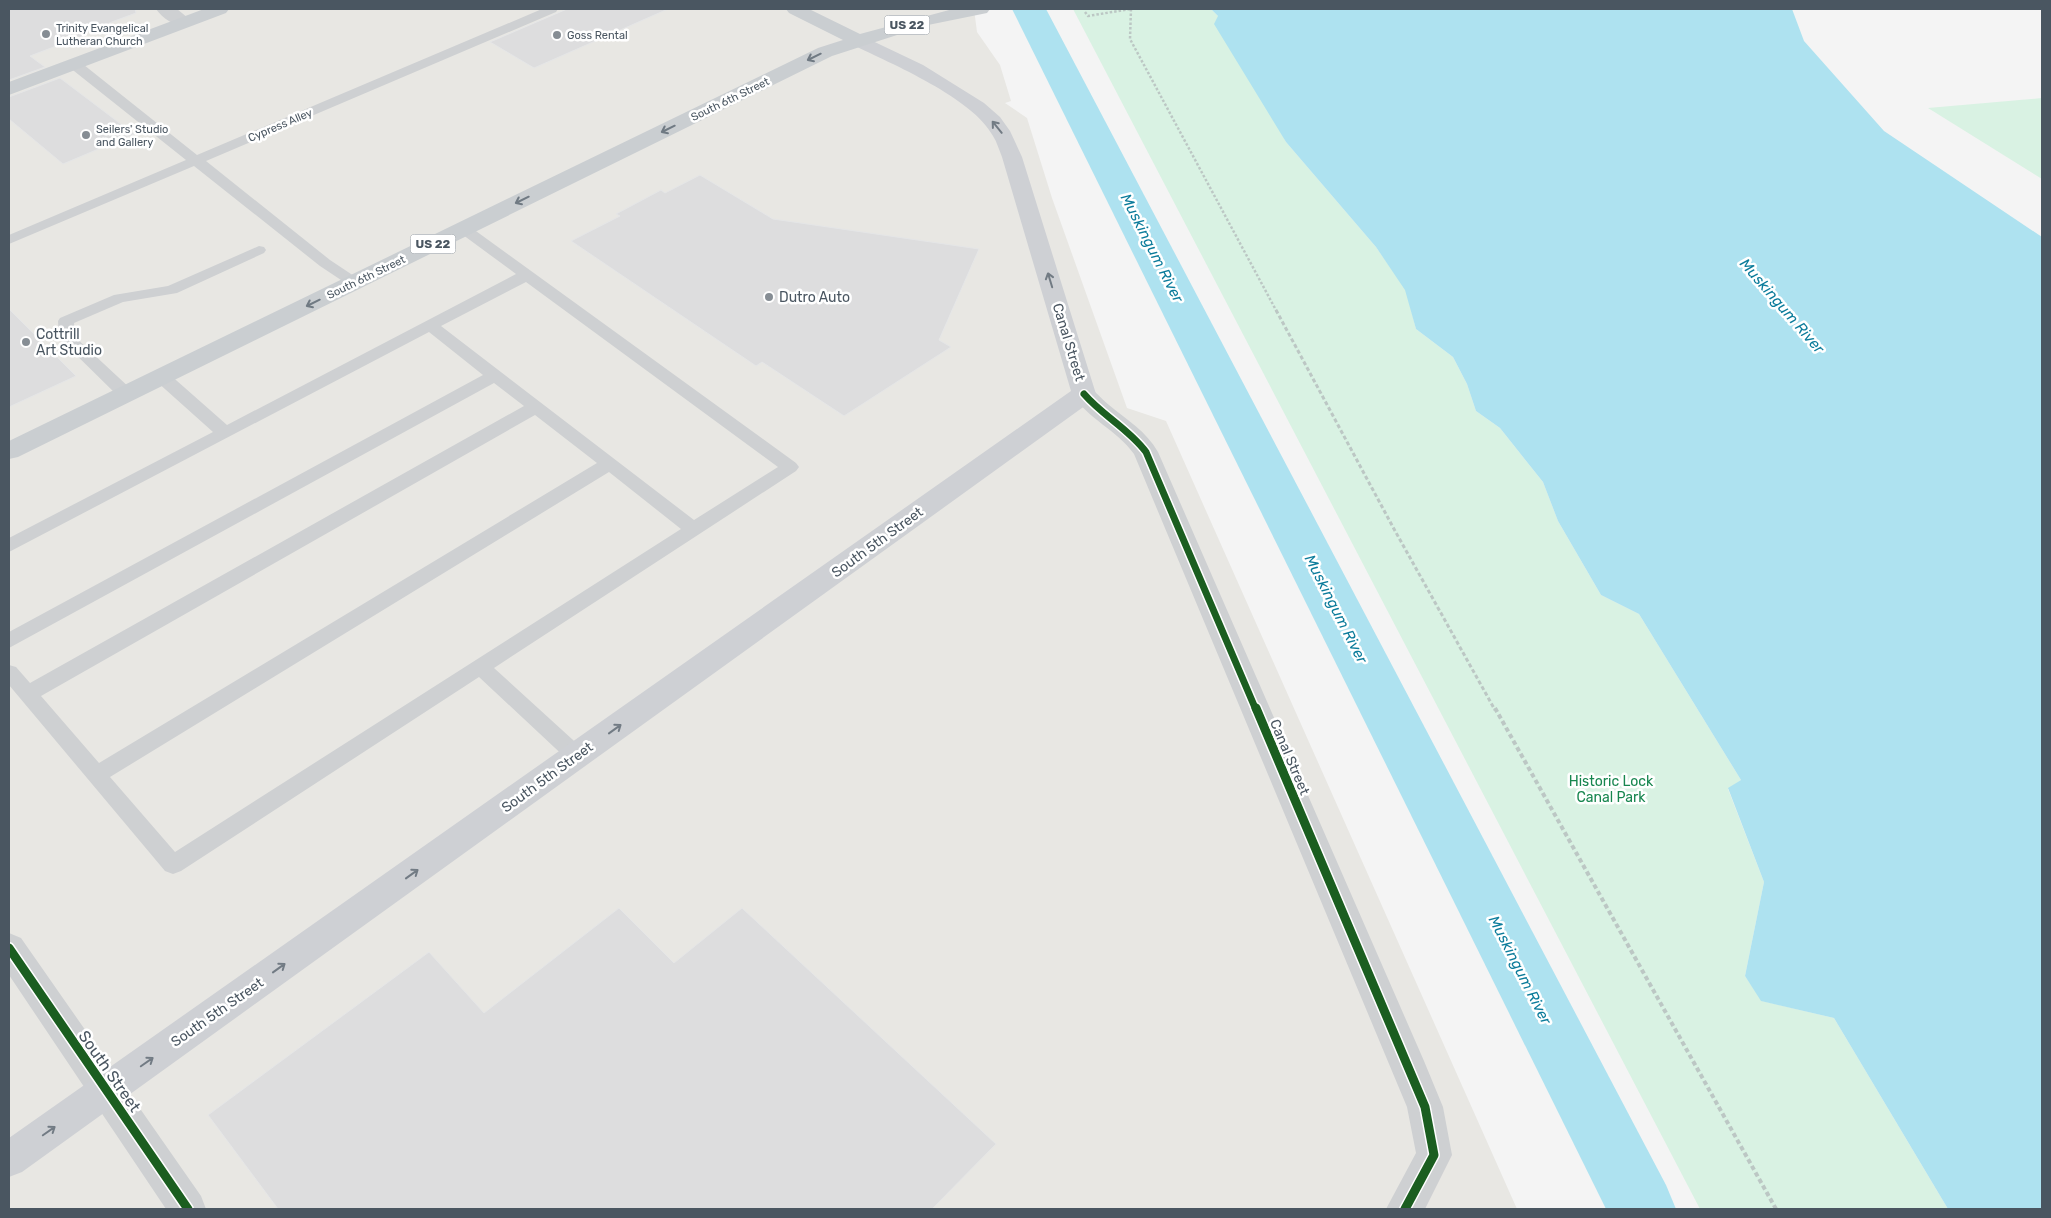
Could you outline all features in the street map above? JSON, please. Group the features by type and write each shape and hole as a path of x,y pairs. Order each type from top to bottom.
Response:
{"main road":[{"path":"9,89 220,9"},
{"path":"794,9 860,41"},
{"name":"US 22","path":"860,41 903,26 955,13 981,9"},
{"name":"South 6th Street","path":"9,451 825,52 860,41"},
{"name":"Canal Street","path":"860,41 913,68 971,102 990,119 1002,134 1012,157 1084,394"},
{"name":"South 5th Street","path":"9,1159 1084,394"}],"street":[{"path":"164,9 184,22"},
{"name":"Canal Street","path":"1084,394 1106,417 1131,433 1146,452 1407,1061 1425,1107 1434,1155 1405,1209"},
{"name":"South Street","path":"9,948 188,1209"}],"lane":[{"name":"Cypress Alley","path":"9,240 552,9"},
{"path":"74,64 325,263 355,282"},
{"path":"9,672 173,865 790,467 464,228"},
{"path":"126,394 67,338 66,321 119,298 172,290 259,250"},
{"path":"9,546 527,275"},
{"path":"431,326 694,529"},
{"path":"9,641 495,375"},
{"path":"162,376 225,433"},
{"path":"28,694 536,407"},
{"path":"96,775 609,464"},
{"path":"481,667 577,756"}],"path":[{"path":"1085,12 1088,16 1130,9 1130,40 1399,538 1776,1209"}],"shaded area":[{"path":"9,9 974,9 977,32 1000,65 1011,101 1005,103 1027,118 1052,198 1127,408 1166,421 1517,1209 9,1209"}],"green space":[{"name":"Historic Lock Canal Park","path":"1073,9 1211,9 1218,16 1286,142 1376,247 1406,290 1416,329 1453,357 1467,384 1476,411 1500,428 1543,482 1558,521 1601,595 1639,614 1741,780 1728,789 1764,882 1745,976 1762,1001 1834,1018 1948,1209 1700,1209"},
{"path":"2042,98 2042,179 1928,108"}],"water":[{"path":"1211,9 1792,9 1804,41 1884,131 2042,237 2042,1209 1948,1209 1834,1018 1761,1001 1745,976 1764,882 1728,788 1741,780 1639,614 1601,595 1558,521 1543,482 1500,428 1476,411 1467,384 1453,357 1416,329 1405,290 1376,247 1286,142 1214,24 1218,16"}],"building":[{"name":"Trinity Evangelical Lutheran Church","path":"9,9 135,9 136,13 82,33 85,35 30,56 45,67 9,80"},
{"name":"Goss Rental","path":"567,9 668,9 534,68 490,42"},
{"name":"Seilers' Studio and Gallery","path":"60,78 134,134 63,164 9,119 9,97"},
{"name":"Dutro Auto","path":"700,175 773,219 979,249 939,340 951,347 844,416 762,362 756,366 571,241 620,216 616,214 661,190 665,193"},
{"name":"Cottrill Art Studio","path":"9,309 76,376 9,407"},
{"path":"619,908 674,963 742,908 996,1144 932,1209 278,1209 208,1115 429,952 484,1013"}],"waterway":[{"name":"Muskingum River","path":"1029,9 1642,1209"}],"cycle path":[{"path":"1084,394 1099,410 1132,435 1146,452 1407,1061 1425,1107 1434,1155 1405,1209"},
{"path":"9,948 188,1209"}],"place":[{"name":"Trinity Evangelical Lutheran Church","path":"46,34"},
{"name":"Goss Rental","path":"557,35"},
{"name":"Seilers' Studio and Gallery","path":"86,135"},
{"name":"Dutro Auto","path":"769,297"},
{"name":"Cottrill Art Studio","path":"26,342"}]}
